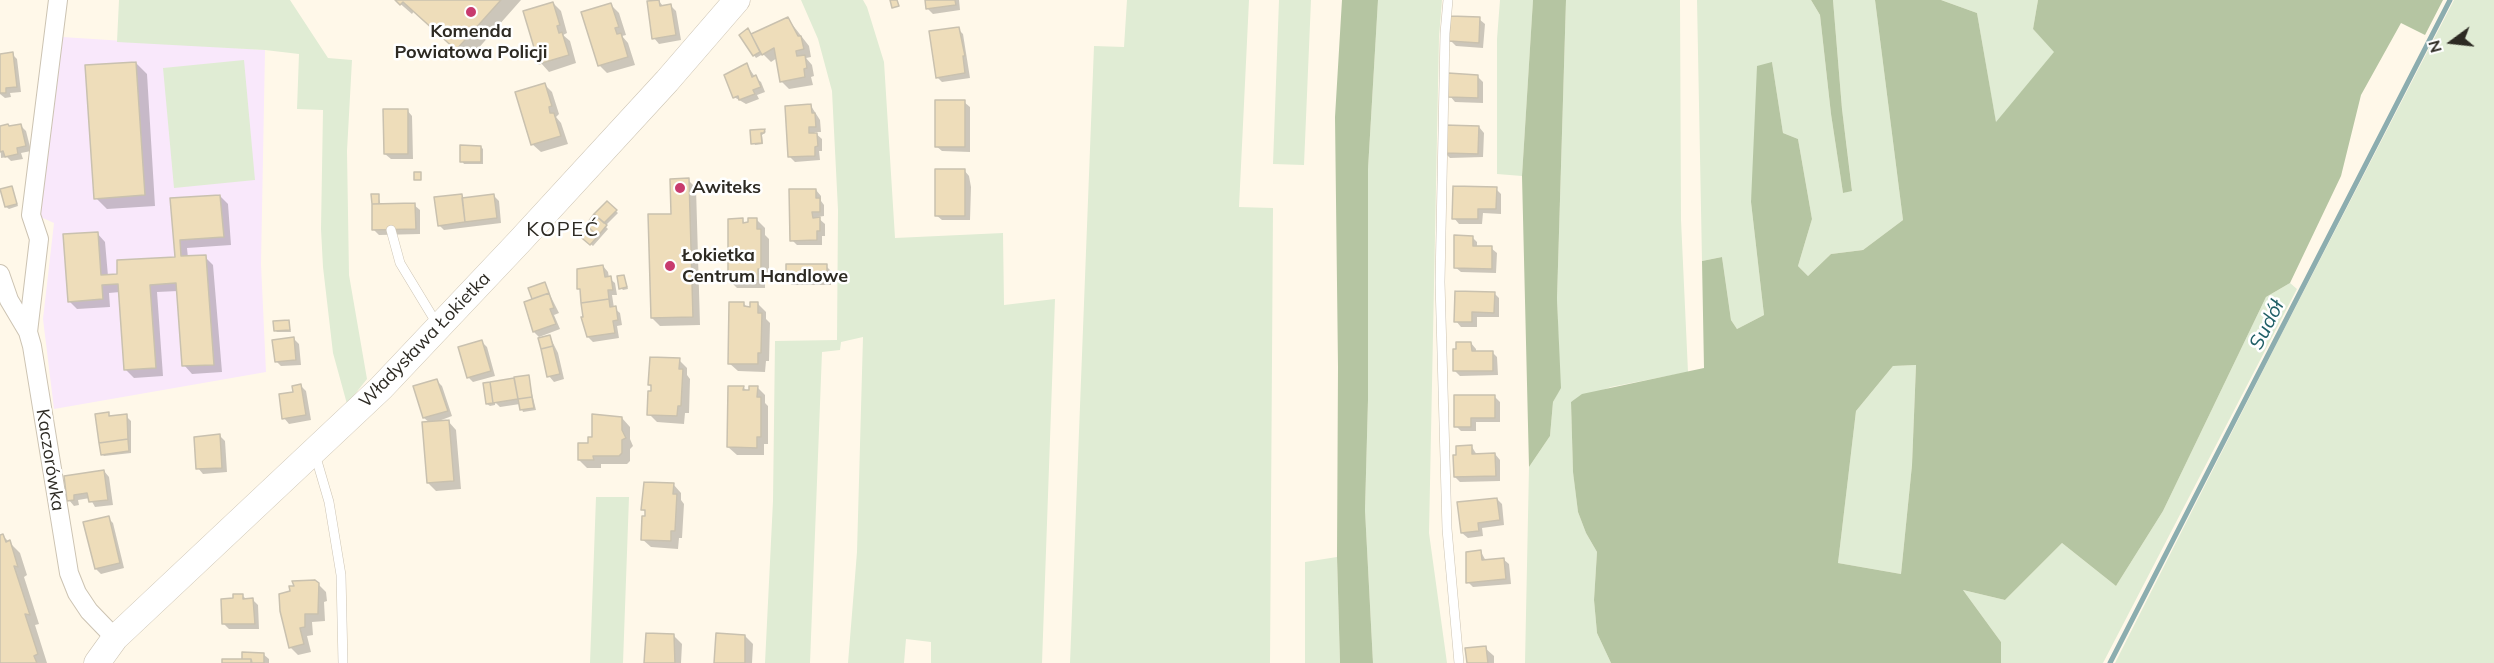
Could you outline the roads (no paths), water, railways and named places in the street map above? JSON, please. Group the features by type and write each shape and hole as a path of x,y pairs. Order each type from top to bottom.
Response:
{"street":[{"path":"28,332 39,239 31,215 58,0"},
{"name":"Władysława Łokietka","path":"96,663 115,638 381,387 667,81 737,0"},
{"name":"Kaczorówka","path":"0,274 9,300 28,332 35,361 69,573 77,593 89,611 115,638"}],"lane":[{"path":"1448,0 1445,33 1440,282 1447,529 1459,663"},
{"path":"392,230 400,263 438,327"},
{"path":"314,452 329,502 341,575 343,663"}],"waterway":[{"name":"Sudół","path":"2110,663 2450,0"}],"place":[{"name":"Komenda Powiatowa Policji","path":"471,12"},
{"name":"Awiteks","path":"680,188"},
{"name":"Łokietka Centrum Handlowe","path":"670,266"}],"district":[{"name":"KOPEĆ","path":"563,230"}]}
